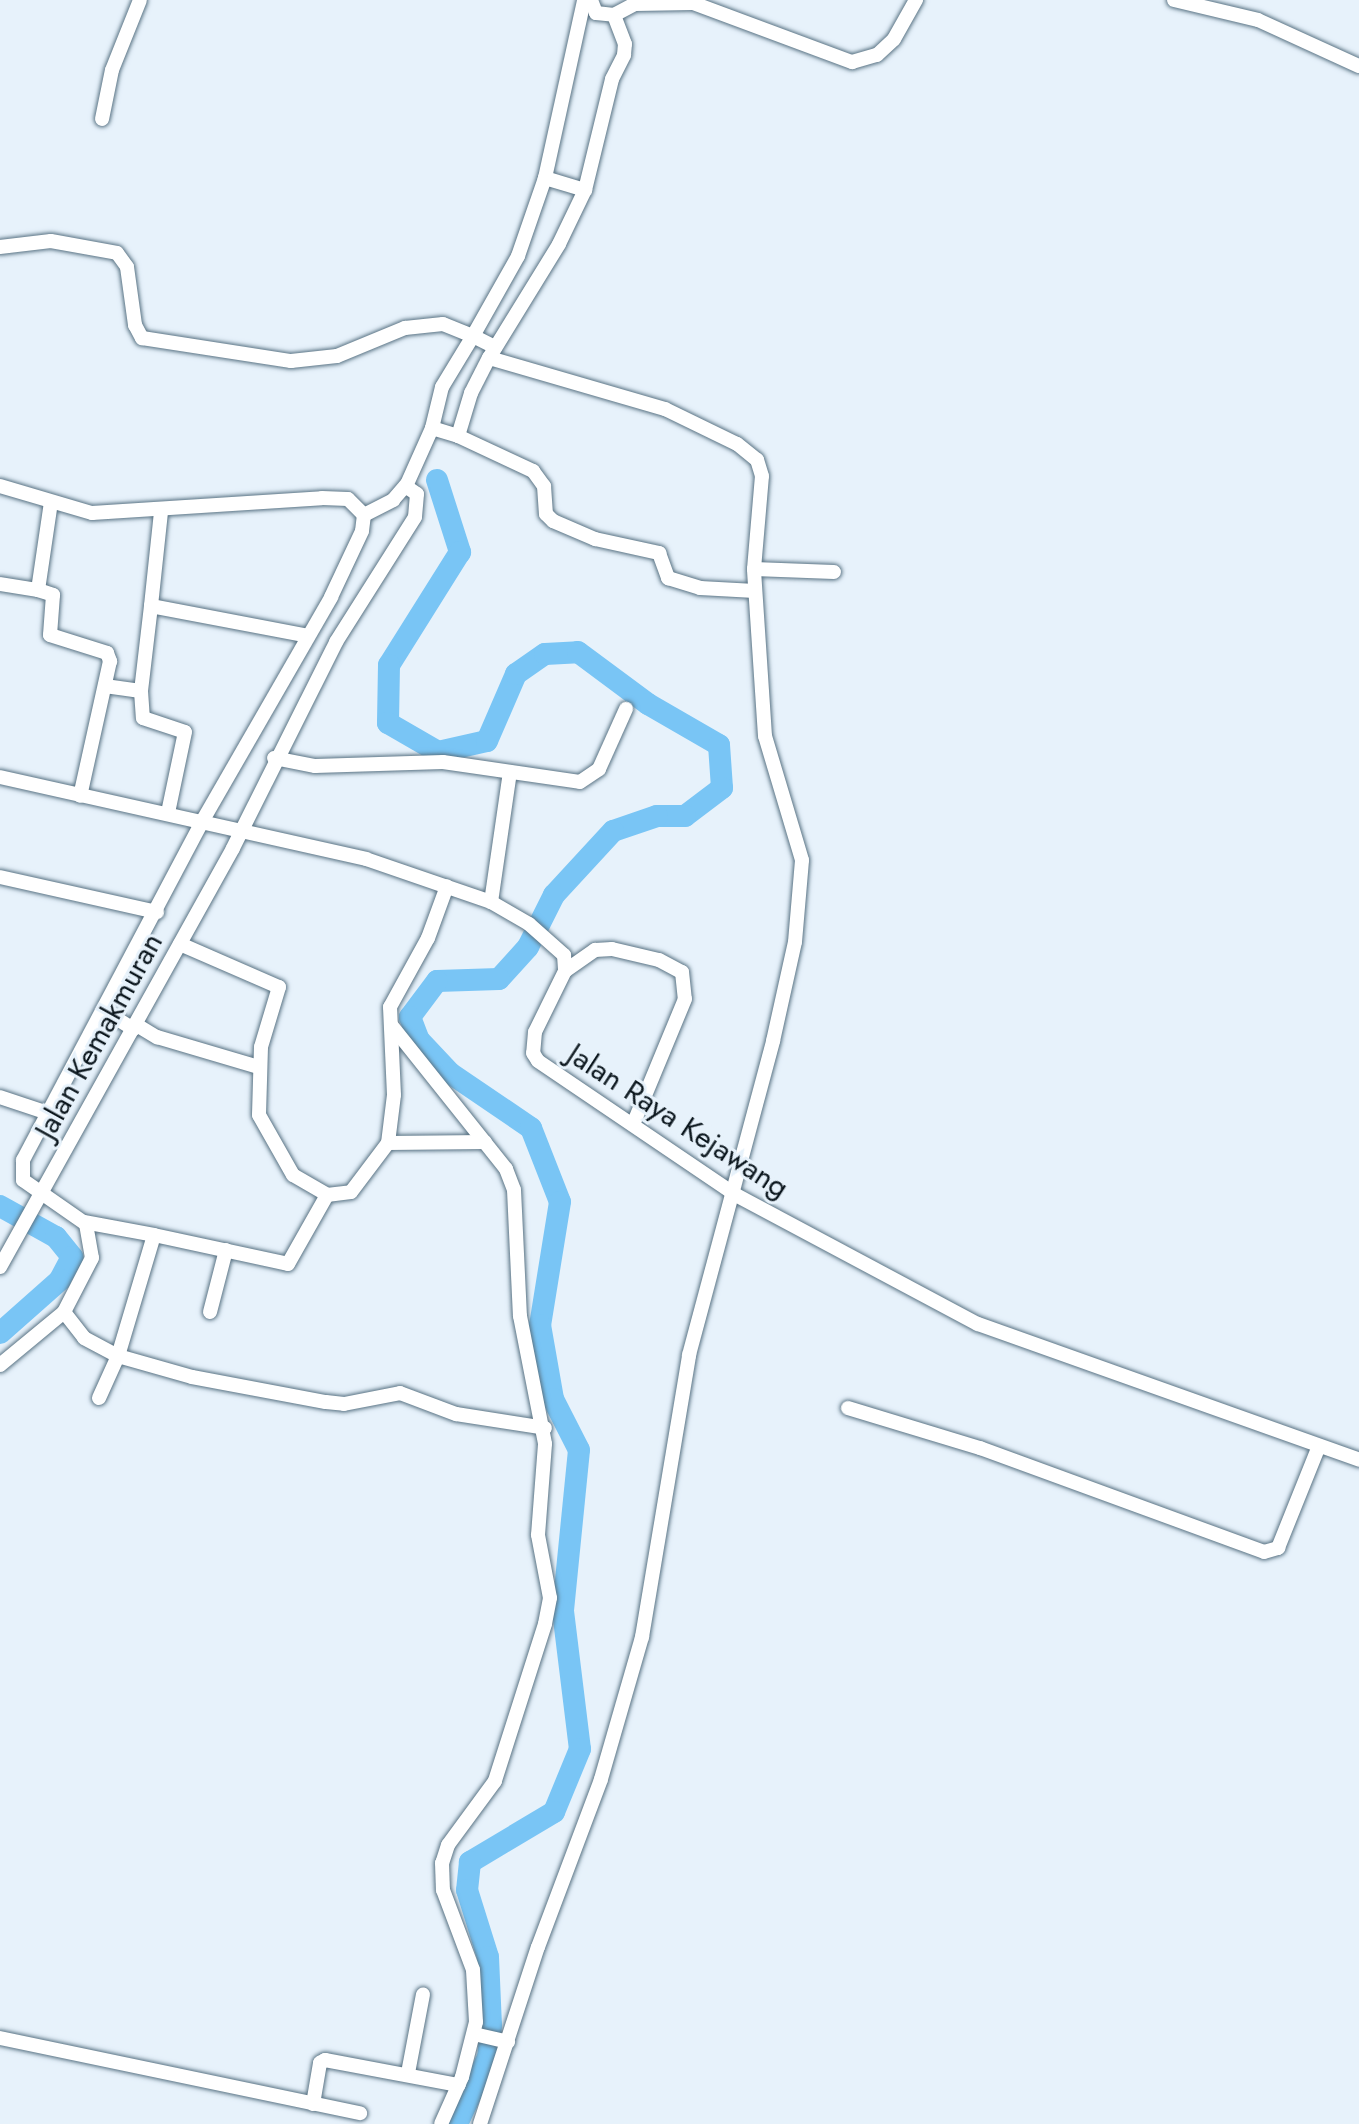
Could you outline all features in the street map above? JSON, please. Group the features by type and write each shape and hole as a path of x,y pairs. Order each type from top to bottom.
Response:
{"street":[{"path":"102,119 112,70 140,0"},
{"path":"458,436 484,344 550,180 584,0"},
{"path":"591,0 601,16 616,20"},
{"path":"616,20 635,4 693,3 852,62 877,55 894,39 916,0"},
{"path":"1174,0 1258,20 1359,66"},
{"path":"364,515 393,500 406,485 432,428 442,387 484,344 559,244 581,189 625,44 616,20"},
{"path":"550,180 581,189"},
{"path":"0,247 51,241 117,253 127,267 135,325 142,338 291,361 337,356 405,328 443,324 484,344 665,409 747,452 757,460 762,476 755,591 765,736 795,827 801,886 792,956 736,1195 689,1355 642,1637 601,1779 504,2040 480,2124"},
{"path":"432,428 458,436 533,471 544,486 547,516 553,521 595,539 659,553 668,578 700,588 755,591"},
{"name":"Jalan Kemakmuran","path":"0,1267 12,1235 42,1195 180,944 274,758 383,561 415,517 417,494 406,485"},
{"path":"0,486 92,513 161,512 338,499 355,503 364,515 362,531 308,636 48,1113 20,1175 42,1195 84,1222 226,1250 271,1265 288,1264 327,1195"},
{"path":"38,590 51,502"},
{"path":"161,512 141,691 143,718 185,732 168,813"},
{"path":"758,569 834,572"},
{"path":"0,584 53,595 52,639 109,654 105,686 80,796"},
{"path":"151,606 308,636"},
{"path":"105,686 141,691"},
{"path":"274,758 344,766 443,762 588,780 613,742 626,709"},
{"path":"491,902 510,772"},
{"path":"0,777 240,828 366,859 447,886 491,902 529,924 564,955 565,971"},
{"path":"0,877 157,912"},
{"path":"180,944 279,987 258,1067 257,1100 268,1133 293,1175 327,1195 351,1192 388,1143 393,994 428,938 447,886"},
{"path":"565,971 595,950 612,949 659,960 682,972 685,999 634,1122"},
{"name":"Jalan Raya Kejawang","path":"565,971 535,1032 533,1053 736,1195 978,1324 1359,1460"},
{"path":"105,1012 157,1037 258,1067"},
{"path":"392,1026 485,1142 514,1190 520,1316 545,1428 538,1535 550,1598 545,1624 495,1781 448,1845 442,1863 443,1890 475,1984 477,2034 441,2124"},
{"path":"0,1097 48,1113"},
{"path":"388,1143 485,1142"},
{"path":"0,1365 64,1312 90,1270 92,1234 84,1222"},
{"path":"99,1398 118,1356 154,1235"},
{"path":"210,1312 226,1250"},
{"path":"64,1312 84,1338 118,1356 192,1377 344,1404 400,1393 448,1412 545,1428"},
{"path":"848,1408 980,1448 1264,1552 1280,1543 1319,1446"},
{"path":"408,2073 423,1994"},
{"path":"477,2034 504,2040"},
{"path":"0,2038 360,2113"},
{"path":"313,2104 321,2061 408,2073 459,2085"}],"waterway":[{"path":"437,480 460,552 389,665 388,723 438,752 487,741 516,674 545,654 578,652 648,704 719,745 722,788 685,816 657,816 613,831 554,895 528,947 499,979 437,981 410,1017 419,1040 450,1073 531,1128 560,1202 540,1325 553,1399 579,1450 563,1611 580,1749 554,1812 470,1862 467,1890 488,1957 491,2025 488,2057 457,2124"},
{"path":"0,1206 56,1237 72,1257 60,1280 0,1333"}]}
